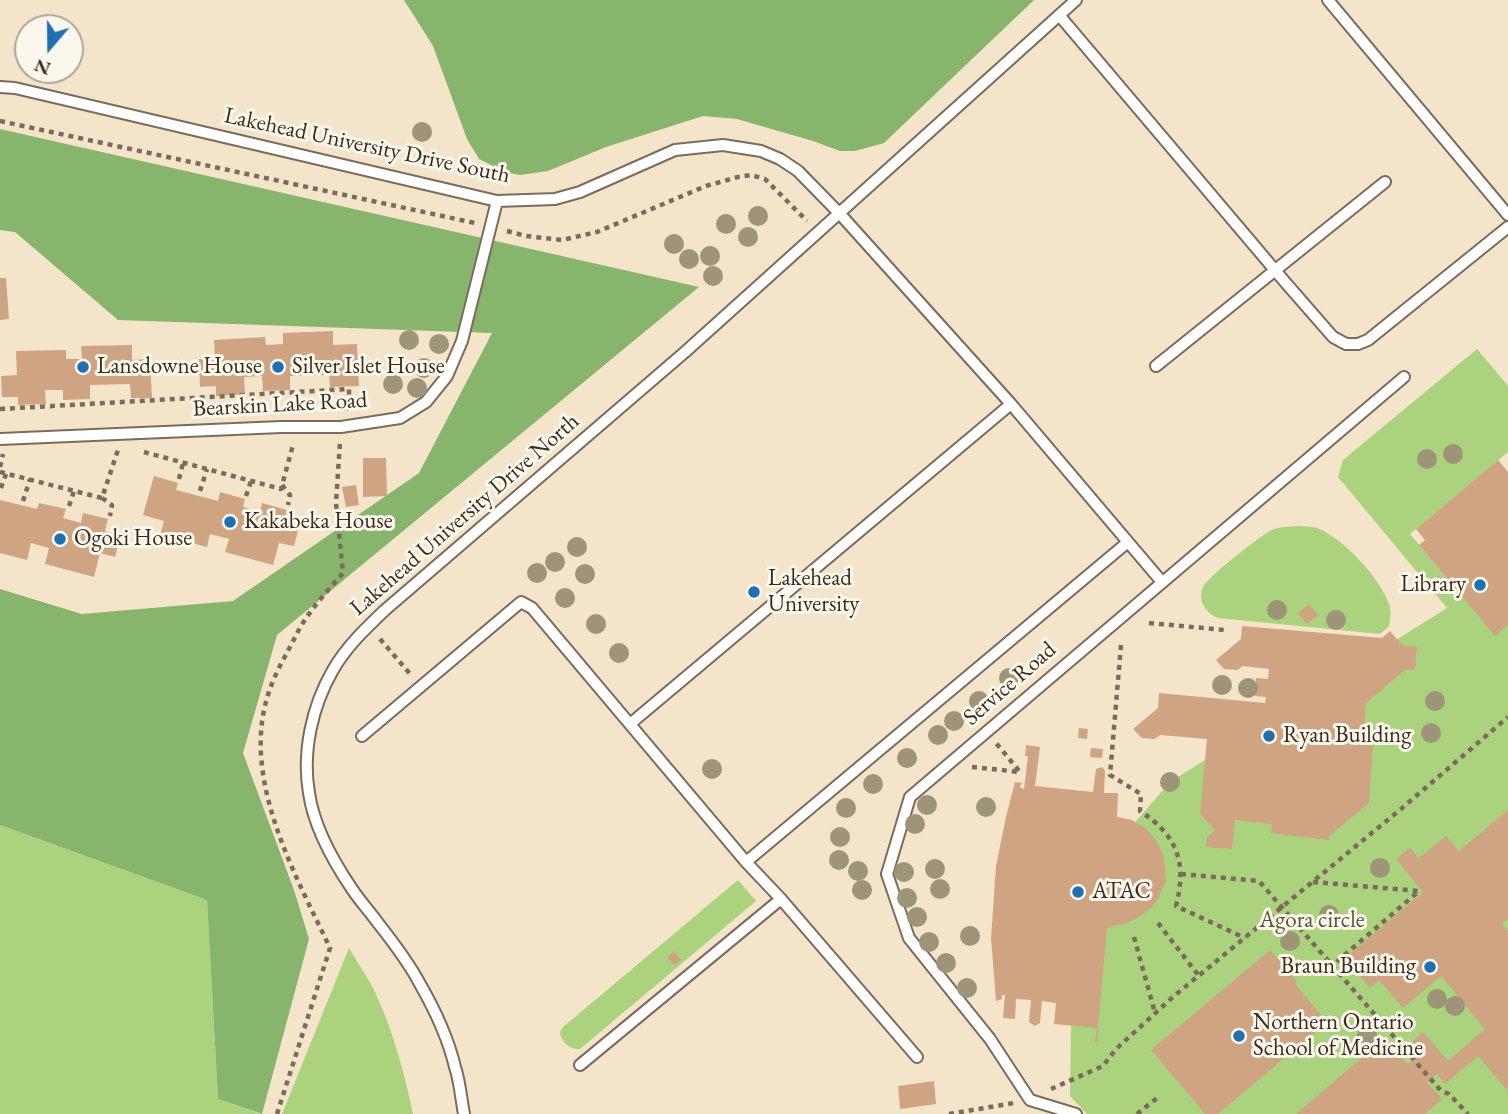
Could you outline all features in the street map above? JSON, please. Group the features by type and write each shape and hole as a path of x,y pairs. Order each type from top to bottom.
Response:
{"lane":[{"path":"840,214 1076,0"},
{"path":"1328,0 1508,215"},
{"path":"1059,15 1333,337 1346,344 1358,344 1368,340 1508,227"},
{"name":"Lakehead University Drive South","path":"0,87 15,88 164,122 498,201 555,199 675,150 723,145 761,150 798,171 840,214 1011,404 1162,582"},
{"path":"1156,366 1385,182"},
{"name":"Bearskin Lake Road","path":"0,439 349,426 400,418 426,402 447,376 462,341 498,201"},
{"name":"Lakehead University Drive North","path":"464,1114 456,1069 438,1019 419,982 353,891 329,852 317,821 309,793 307,752 324,688 334,669 368,626 840,214"},
{"name":"Service Road","path":"1030,1100 990,1039 909,938 887,874 910,797 1404,377"},
{"path":"630,724 1011,404"},
{"path":"746,862 1128,542"},
{"path":"362,736 521,602 532,608 746,862 917,1057"},
{"path":"580,1065 781,899"},
{"path":"1030,1100 1076,1114"}],"path":[{"path":"0,408 349,389 349,426"},
{"path":"137,451 281,489 298,427"},
{"path":"102,498 117,450 127,450"},
{"path":"179,479 183,463"},
{"path":"200,491 207,469"},
{"path":"1,488 3,473 102,498 112,505 110,516"},
{"path":"23,501 30,480"},
{"path":"246,496 251,481"},
{"path":"282,485 290,495 288,505"},
{"path":"69,506 74,491"},
{"path":"1149,623 1225,630"},
{"path":"368,626 421,687"},
{"path":"1121,645 1110,775 1141,794 1140,811 1157,822 1171,840 1181,874 1176,906 1245,938"},
{"path":"949,1114 1030,1100 1103,1066 1116,1049 1199,976 1401,810 1508,717"},
{"path":"948,764 1020,772 987,731"},
{"path":"1181,874 1259,881 1441,1091 1449,1094 1468,1114"},
{"path":"1312,882 1419,891 1333,965"},
{"path":"1158,923 1199,976"},
{"path":"1134,937 1155,1014"},
{"path":"1137,1114 1157,1098"}],"green space":[{"path":"404,0 1034,0 884,143 855,151 840,151 737,119 703,116 606,147 548,171 520,175 505,172 479,159 467,139 433,46"},
{"path":"0,129 699,287 277,635 243,753 294,890 309,939 262,1114 218,1099 207,900 0,825 0,589 82,614 233,601 419,473 492,333 118,320 15,232 0,230"},
{"name":"Agora circle","path":"1477,349 1508,386 1508,452 1410,534 1463,598 1508,570 1508,1114 1087,1114 1070,1096 1073,894 1170,782 1447,608 1338,477 1343,460"},
{"path":"1282,527 1317,528 1338,540 1378,583 1391,612 1389,626 1380,634 1218,618 1206,609 1201,592 1214,575 1266,533"},
{"path":"0,825 207,900 218,1099 260,1114 0,1114"},
{"path":"738,880 756,901 580,1049 570,1047 564,1042 560,1032 563,1027"},
{"path":"349,948 374,990 387,1020 402,1066 413,1114 282,1114"}],"building":[{"path":"0,278 6,278 9,319 0,320"},
{"name":"Silver Islet House","path":"333,331 333,345 357,344 359,386 330,387 329,375 290,376 290,390 263,391 262,376 244,377 245,394 216,396 216,386 200,387 199,359 215,358 214,340 265,337 266,345 283,344 283,333"},
{"name":"Lansdowne House","path":"132,345 132,360 150,359 152,398 131,398 130,384 90,385 90,399 63,400 63,390 45,390 46,404 18,405 18,397 2,397 1,376 17,375 16,351 66,350 66,359 82,359 81,346"},
{"path":"363,458 386,458 387,496 363,497"},
{"name":"Library","path":"1498,460 1508,472 1508,625 1495,636 1419,545 1425,540 1416,529"},
{"name":"Kakabeka House","path":"154,476 178,483 176,490 218,501 220,492 245,499 243,507 260,512 262,503 287,510 285,519 300,523 294,546 279,543 273,565 225,552 229,539 210,534 207,547 160,535 164,521 143,515"},
{"path":"356,485 359,505 346,507 342,487"},
{"name":"Ogoki House","path":"0,500 37,509 39,503 66,509 63,518 81,523 83,513 108,519 105,531 121,535 115,557 100,553 94,577 45,564 49,548 31,543 27,560 0,553"},
{"path":"1309,604 1318,615 1307,624 1298,613"},
{"name":"Ryan Building","path":"1242,626 1382,638 1390,631 1403,646 1417,647 1415,670 1405,670 1366,703 1363,744 1373,745 1369,803 1329,836 1329,840 1271,833 1272,824 1235,820 1232,849 1206,847 1207,837 1215,830 1200,814 1207,739 1160,735 1155,739 1142,738 1133,729 1158,708 1159,693 1265,703 1266,697 1255,696 1256,678 1268,679 1269,669 1242,666 1238,670 1224,669 1216,660 1241,639"},
{"path":"1079,728 1088,729 1087,739 1078,738"},
{"name":"ATAC","path":"1026,745 1040,747 1035,786 1093,792 1096,769 1102,767 1105,771 1104,793 1118,793 1117,817 1132,820 1147,829 1164,857 1166,880 1157,901 1136,919 1107,928 1098,1042 1095,1042 1097,1028 1054,1024 1056,1003 1042,1001 1040,1023 1035,1026 1029,1022 1031,1000 1016,999 1015,1019 1003,1018 1005,995 996,1001 991,938 996,866 1015,782 1022,783 1020,787 1024,789 1028,756 1025,756"},
{"path":"1091,748 1103,749 1102,758 1090,757"},
{"name":"Braun Building","path":"1508,810 1508,919 1502,924 1508,931 1508,1091 1478,1056 1445,1084 1437,1074 1427,1082 1442,1099 1425,1114 1296,1114 1385,1038 1408,1064 1418,1056 1409,1045 1423,1032 1448,1061 1485,1029 1441,976 1403,1008 1379,980 1370,988 1345,958 1423,892 1396,859 1410,848 1419,858 1446,836 1459,851"},
{"name":"Northern Ontario School of Medicine","path":"1270,950 1327,1022 1218,1114 1205,1114 1151,1050"},
{"path":"674,951 681,960 674,965 667,957"},
{"path":"934,1081 936,1104 900,1109 898,1086"}],"place":[{"name":"Lansdowne House","path":"83,367"},
{"name":"Silver Islet House","path":"278,367"},
{"name":"Kakabeka House","path":"230,522"},
{"name":"Ogoki House","path":"60,539"},
{"name":"Library","path":"1480,585"},
{"name":"Lakehead University","path":"754,592"},
{"name":"Ryan Building","path":"1269,736"},
{"name":"ATAC","path":"1078,892"},
{"name":"Braun Building","path":"1430,967"},
{"name":"Northern Ontario School of Medicine","path":"1239,1036"}]}
